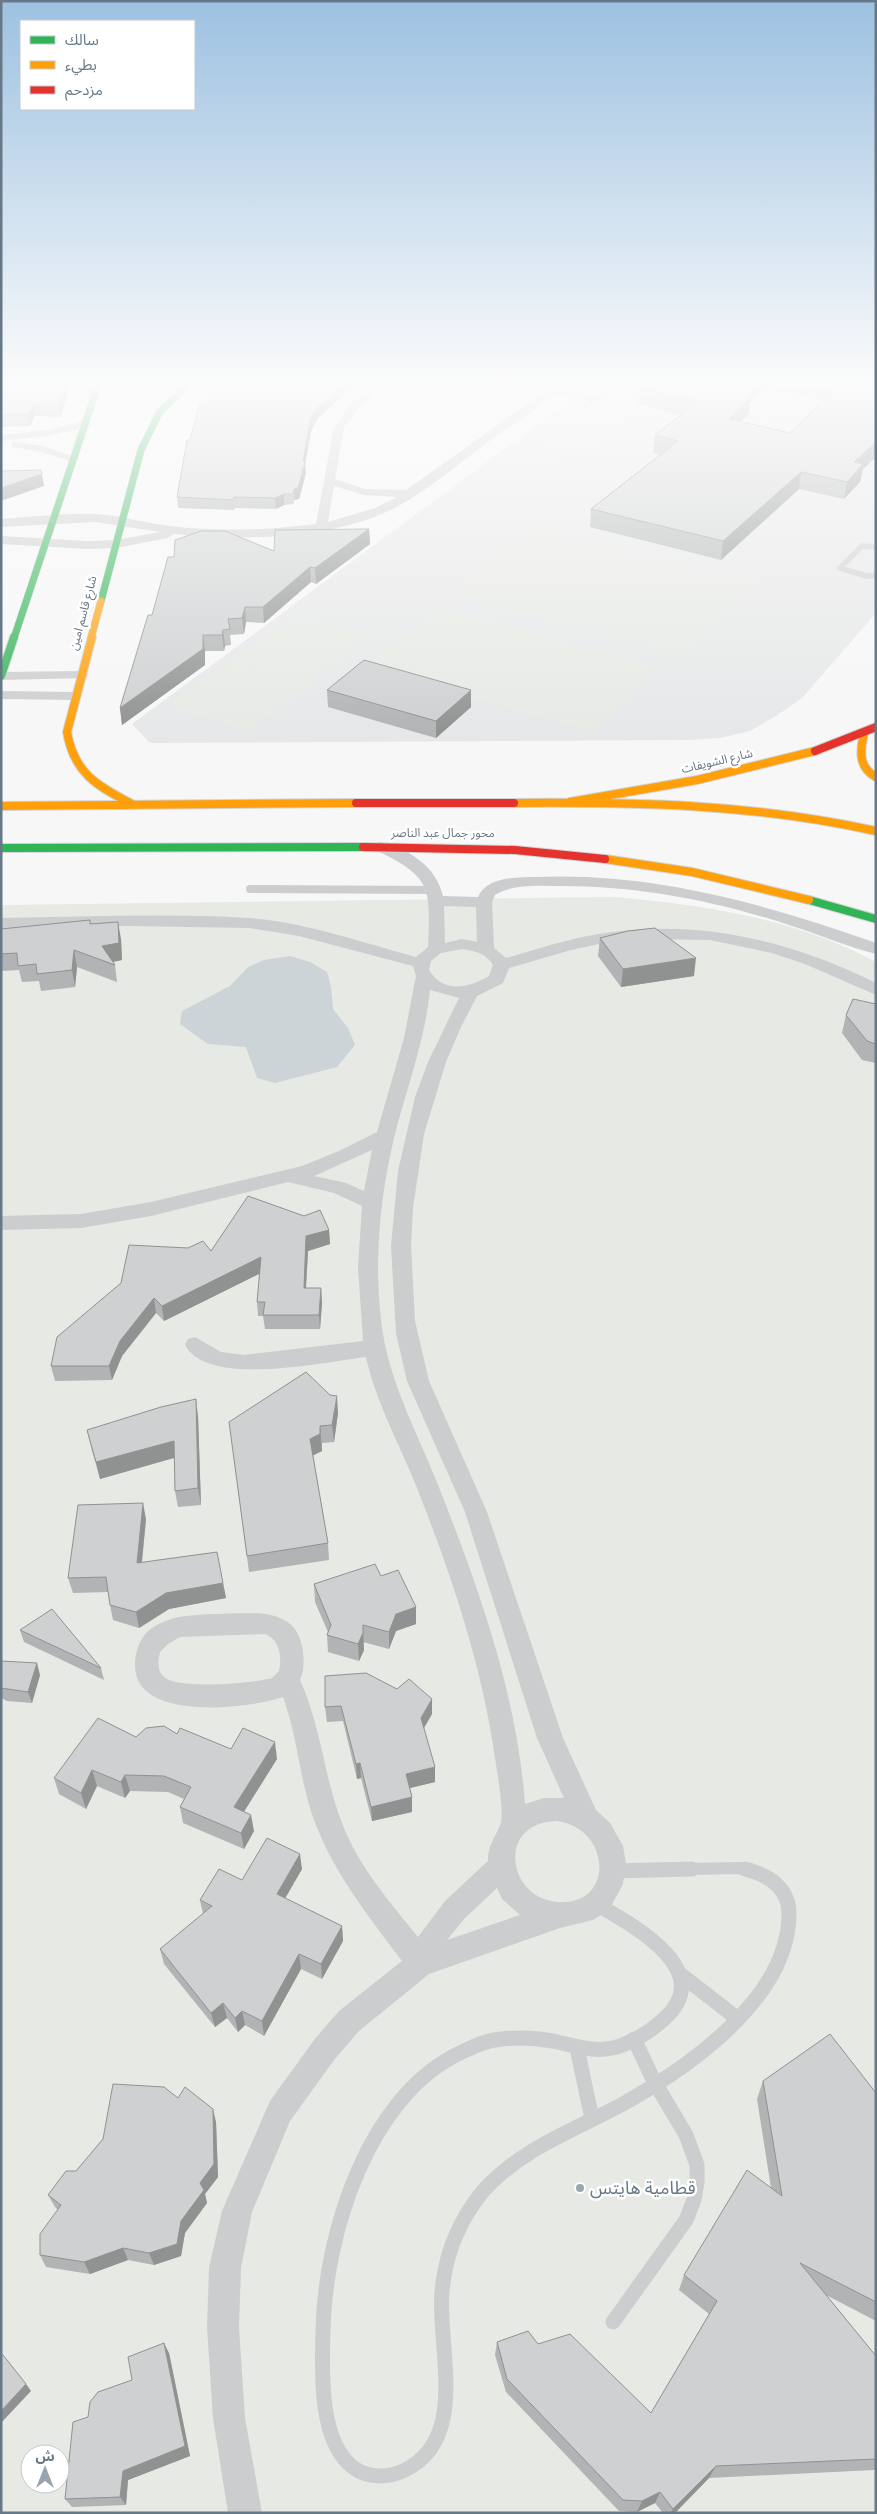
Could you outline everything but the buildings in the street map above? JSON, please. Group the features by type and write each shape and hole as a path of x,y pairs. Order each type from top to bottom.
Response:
{"main road":[{"path":"1,676 59,502"},
{"name":"شارع قاسم امين","path":"127,502 67,732 68,751 72,760 87,778 132,804"},
{"name":"شارع الشويفات","path":"560,803 654,788 742,770 811,752 876,727"},
{"path":"864,733 858,755 860,762 870,775 876,777"},
{"path":"1,806 560,803 752,807 826,818 876,831"},
{"name":"محور جمال عبد الناصر","path":"1,848 496,847 562,852 627,860 692,872 840,907 876,919"}],"street":[{"path":"321,527 325,502"},
{"path":"1,540 87,546 116,544 182,532 276,532 321,527 373,514 395,502"},
{"path":"1,523 81,518 122,521 182,532"},
{"path":"1,676 81,675"},
{"path":"1,695 75,696"},
{"path":"380,847 412,862 424,871 435,896 436,948"},
{"path":"486,950 484,902 486,894 492,889 511,883 572,881 653,887 698,895 778,916 876,949"},
{"path":"435,896 484,902"},
{"path":"1,923 128,921 250,923 319,936 421,971 442,991 470,993 481,990 497,980 500,965 493,954 486,950 462,944 436,948 429,952 421,971 418,1021 386,1135 371,1202 368,1267 375,1348 383,1378 430,1490 467,1594 503,1725 511,1774 514,1825"},
{"path":"500,965 602,938 658,933 699,935 767,945 800,954 876,990"},
{"path":"470,993 452,1024 429,1080 413,1137 402,1218 401,1262 406,1332 418,1381 476,1512 550,1738 586,1818"},
{"path":"1,1223 81,1221 116,1216 286,1176 327,1164 386,1135"},
{"path":"286,1176 339,1188 371,1202"},
{"path":"196,1345 216,1359 244,1364 375,1348"},
{"path":"288,1681 283,1686 269,1690 176,1695 156,1687 150,1679 146,1661 153,1643 170,1630 180,1627 265,1624 278,1628 286,1637 293,1670 288,1681 301,1712 322,1804 338,1845 358,1881 421,1963"},
{"path":"245,2513 228,2418 223,2327 225,2268 237,2211 280,2111 305,2074 349,2022 421,1963 557,1916 578,1913 595,1904 610,1883 613,1870 612,1855 607,1841 599,1828 586,1818 568,1810 548,1809 529,1814 514,1825 505,1837 500,1852 501,1867 505,1882 526,1906 541,1913 557,1916"},
{"path":"421,1963 434,1934 443,1921 501,1867"}],"lane":[{"path":"876,547 862,546 840,568 866,576 876,575"},
{"path":"250,889 435,896"},
{"path":"613,1870 738,1868 752,1869 766,1875 777,1884 785,1896 790,1909 790,1923 784,1952 778,1968 755,2000 738,2019 693,2058 622,2105 546,2144 492,2181 473,2203 457,2229 446,2260 441,2292 441,2338 446,2401 445,2418 439,2434 430,2450 408,2468 383,2477 365,2474 352,2466 337,2446 328,2413 322,2362 323,2302 328,2269 343,2216 369,2148 388,2113 409,2088 432,2069 460,2052 483,2042 508,2038 553,2041 577,2048 607,2049 634,2039 660,2023 678,2004 682,1995 680,1974"},
{"path":"595,1904 631,1925 668,1956 680,1974 738,2019"},
{"path":"613,2322 686,2220 694,2203 698,2184 697,2165 692,2146 656,2084 634,2039"},
{"path":"577,2048 592,2119"}],"shaded area":[{"path":"432,502 876,502 876,613 802,698 750,731 720,738 689,740 150,743 132,724"},
{"path":"529,527 759,582 686,656 446,594"},
{"path":"438,608 659,667 593,732 364,668"},
{"path":"293,616 369,637 248,731 168,706"},
{"path":"613,897 714,909 781,924 845,947 876,962 876,2513 1,2513 1,905"},
{"path":"290,956 310,962 327,972 331,987 333,1009 348,1028 355,1045 337,1067 275,1083 257,1078 246,1047 208,1044 180,1024 182,1011 230,986 248,967 264,960"}],"traffic: fast":[{"path":"1,676 59,502"},
{"path":"101,601 127,502"},
{"path":"1,848 363,847"},
{"path":"809,900 876,919"}],"traffic: slow":[{"path":"101,601 67,732 74,758 88,777 98,785 132,804"},
{"path":"864,733 861,746 862,764 865,769 876,777"},
{"path":"570,802 697,780 815,751"},
{"path":"1,806 356,803"},
{"path":"514,803 651,803 740,808 785,813 876,831"},
{"path":"605,859 692,872 809,900"}],"traffic: jam":[{"path":"815,751 876,727"},
{"path":"356,803 514,803"},
{"path":"363,847 515,850 605,859"}],"place":[{"name":"قطامية هايتس","path":"580,2188"}]}
